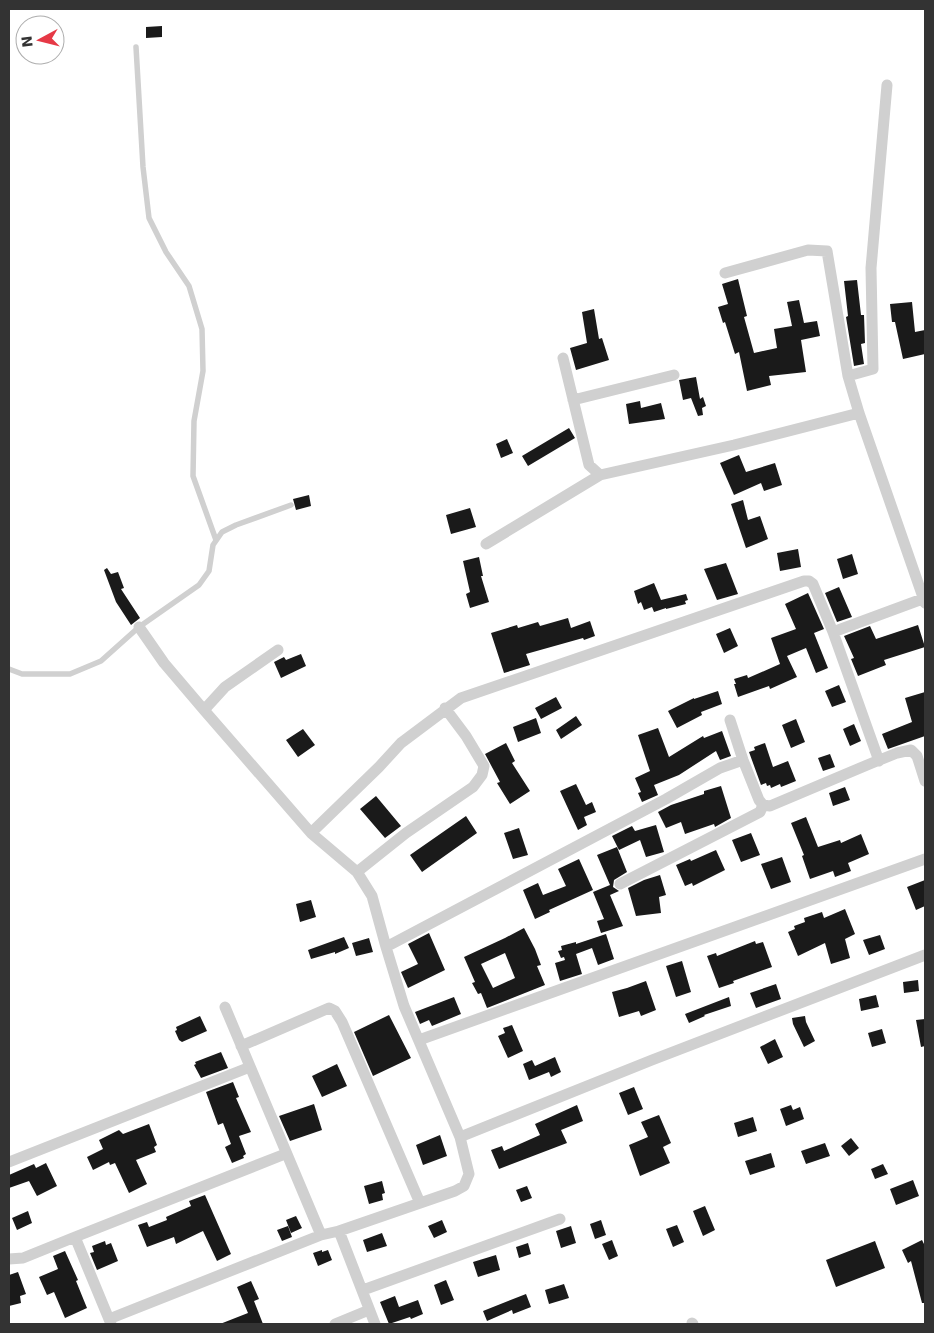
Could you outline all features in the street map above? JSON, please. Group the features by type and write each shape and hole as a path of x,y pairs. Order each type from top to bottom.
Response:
{"street":[{"path":"848,376 874,369 871,268 887,86"},
{"path":"725,273 808,250 827,251 848,376 859,413 925,600 833,632"},
{"path":"562,358 589,465 600,475"},
{"path":"573,400 674,375"},
{"path":"486,544 600,475 734,445 859,413"},
{"path":"311,833 379,767 400,743 461,698 804,581 809,581 813,584 833,632 878,761"},
{"path":"75,1236 110,1322 321,1235 339,1231 455,1191 464,1186 469,1174 460,1137 404,1006 372,896 357,872 311,833 204,710 164,663 139,627"},
{"path":"204,710 225,687 278,650"},
{"path":"357,872 406,833 472,787 482,776 484,766 466,736 445,708"},
{"path":"730,720 743,760 759,800 763,805 770,806 897,753 911,750 917,756 925,781"},
{"path":"386,947 666,799 720,768 743,760"},
{"path":"620,884 760,812 763,805"},
{"path":"419,1040 925,859"},
{"path":"460,1137 652,1060 925,955"},
{"path":"225,1007 321,1235"},
{"path":"241,1046 329,1008 335,1011 342,1022 420,1203"},
{"path":"9,1162 250,1067"},
{"path":"9,1259 23,1258 286,1154"},
{"path":"363,1290 560,1219"},
{"path":"339,1231 375,1324"},
{"path":"334,1324 370,1310"}],"lane":[{"path":"136,47 143,167 149,218 166,252 189,286 202,330 203,371 194,421 193,476 216,540"},
{"path":"9,669 22,674 70,674 101,661 139,627 199,585 209,571 213,545 222,532 236,525 292,506"}],"building":[{"path":"162,26 162,37 146,38 146,27"},
{"path":"738,279 747,316 744,317 754,353 777,348 774,329 792,326 787,302 799,300 804,323 817,321 820,336 801,340 806,372 769,376 771,385 747,391 739,352 735,354 718,307 728,304 722,284"},
{"path":"857,280 861,315 864,315 865,343 861,344 864,364 854,366 846,317 848,316 844,281"},
{"path":"912,302 915,332 925,330 925,354 903,359 895,322 892,322 890,304"},
{"path":"594,309 599,339 602,338 609,360 576,370 570,348 587,343 582,312"},
{"path":"696,377 700,399 703,397 706,406 702,408 703,415 698,416 691,398 683,400 679,380"},
{"path":"640,401 641,408 661,403 665,419 629,424 626,404"},
{"path":"569,428 575,438 528,466 522,456"},
{"path":"507,439 513,453 501,458 496,444"},
{"path":"739,455 746,472 775,463 782,485 764,491 761,483 734,495 720,463"},
{"path":"309,495 311,506 296,510 293,499"},
{"path":"743,500 748,520 760,516 768,539 746,548 731,504"},
{"path":"470,508 476,527 451,534 446,515"},
{"path":"798,549 801,567 780,571 777,553"},
{"path":"852,554 858,574 843,579 837,559"},
{"path":"479,557 483,576 481,576 489,602 470,608 466,594 470,592 463,561"},
{"path":"726,563 738,594 717,600 704,569"},
{"path":"107,568 111,574 118,572 124,588 121,589 140,618 131,625 116,602 104,570"},
{"path":"654,583 661,600 686,594 688,600 685,601 686,604 654,612 652,607 644,610 641,602 638,604 634,591"},
{"path":"839,587 852,617 837,622 825,593"},
{"path":"808,593 824,629 814,633 828,668 816,673 806,648 787,656 797,677 770,689 769,686 738,697 734,679 747,675 748,678 780,664 771,638 796,629 785,604"},
{"path":"568,618 571,628 590,621 595,636 526,654 530,665 504,673 491,633 517,625 518,628 538,622 540,626"},
{"path":"918,625 925,647 884,660 886,665 858,676 851,659 854,658 844,636 870,626 876,639"},
{"path":"730,628 738,646 724,653 716,634"},
{"path":"301,654 306,666 281,678 274,662 284,657 286,660"},
{"path":"839,685 846,702 832,707 825,691"},
{"path":"718,691 722,704 701,712 702,715 677,728 668,711 694,698"},
{"path":"925,692 925,736 888,749 882,734 912,722 905,698"},
{"path":"556,697 562,708 541,719 535,708"},
{"path":"576,716 582,725 561,739 556,730"},
{"path":"536,718 541,733 518,742 513,727"},
{"path":"796,719 805,742 791,748 782,725"},
{"path":"854,724 861,741 850,746 843,729"},
{"path":"658,728 669,757 703,736 704,738 722,731 731,756 720,760 716,751 679,775 654,785 658,795 642,802 638,793 641,792 635,778 650,771 638,735"},
{"path":"303,729 315,745 298,757 286,740"},
{"path":"506,743 515,761 512,763 530,791 510,804 497,783 500,782 485,754"},
{"path":"765,743 773,767 788,761 796,781 781,787 780,784 771,788 766,783 761,785 749,752 755,750 754,747"},
{"path":"830,754 835,767 823,771 818,758"},
{"path":"576,784 586,805 592,802 596,812 584,817 587,825 578,830 560,791"},
{"path":"721,786 731,818 715,827 714,824 685,834 681,822 666,828 658,812 671,805 704,794 704,791"},
{"path":"845,787 850,800 833,806 829,793"},
{"path":"376,796 401,826 385,838 360,809"},
{"path":"466,816 477,833 422,872 410,855"},
{"path":"806,817 818,847 840,840 841,843 861,834 869,854 848,863 851,871 835,877 833,871 810,879 802,856 804,855 791,823"},
{"path":"656,825 664,852 646,857 640,840 619,850 612,836 632,826 635,831"},
{"path":"519,828 528,855 513,859 504,833"},
{"path":"751,833 760,855 741,862 732,840"},
{"path":"617,847 627,872 614,880 613,887 619,891 610,895 623,926 601,933 597,921 604,919 593,892 610,885 597,855"},
{"path":"716,850 725,870 693,886 692,883 685,886 676,865 690,859 691,861"},
{"path":"782,857 791,882 771,889 761,864"},
{"path":"579,859 593,890 549,910 550,912 535,919 523,890 538,883 543,895 566,886 558,869"},
{"path":"660,875 666,895 659,897 661,913 636,916 628,888"},
{"path":"925,880 925,906 916,910 907,887"},
{"path":"311,900 316,917 300,922 296,904"},
{"path":"845,909 855,934 845,939 850,958 831,964 825,943 798,956 788,932 795,929 794,926 805,922 804,918 822,912 824,918"},
{"path":"524,928 541,965 537,966 545,985 487,1008 481,993 478,994 472,983 475,982 464,957","holes":["505,953 515,978 493,988 481,964"]},
{"path":"429,933 445,970 408,988 401,972 418,964 408,944"},
{"path":"606,934 614,959 598,965 592,948 576,954 582,974 560,981 555,963 565,960 564,957 561,958 558,951 562,950 561,946 576,942 576,944"},
{"path":"880,935 885,949 869,955 863,940"},
{"path":"344,937 349,948 335,954 335,952 311,959 308,950"},
{"path":"369,938 373,952 356,956 352,943"},
{"path":"755,941 756,944 763,942 772,967 719,988 707,956 716,953 717,956"},
{"path":"682,961 691,992 676,997 666,966"},
{"path":"918,980 919,991 904,993 903,982"},
{"path":"646,981 656,1010 641,1016 639,1011 619,1017 612,992"},
{"path":"776,984 781,999 756,1008 750,993"},
{"path":"876,995 879,1007 861,1011 859,999"},
{"path":"454,997 461,1014 432,1026 429,1020 420,1024 415,1012"},
{"path":"729,997 731,1006 704,1015 689,1023 685,1014"},
{"path":"389,1015 411,1058 373,1076 354,1032"},
{"path":"200,1016 207,1031 182,1042 179,1040 175,1031 177,1030 176,1027"},
{"path":"805,1016 815,1041 804,1047 792,1018"},
{"path":"925,1019 925,1046 921,1047 916,1020"},
{"path":"512,1025 523,1051 508,1058 498,1036 505,1033 503,1028"},
{"path":"882,1029 886,1043 872,1047 868,1033"},
{"path":"775,1039 783,1057 768,1064 760,1047"},
{"path":"221,1052 228,1068 201,1078 194,1065 196,1064 195,1062"},
{"path":"555,1057 561,1072 551,1077 549,1072 529,1080 523,1064 532,1060 535,1066"},
{"path":"337,1064 347,1086 322,1097 312,1076"},
{"path":"233,1082 239,1097 236,1098 251,1132 239,1136 246,1154 243,1156 244,1158 232,1163 225,1147 231,1144 223,1123 218,1125 206,1092"},
{"path":"634,1087 643,1109 628,1115 619,1093"},
{"path":"314,1104 322,1130 290,1141 279,1116"},
{"path":"577,1105 583,1121 561,1130 567,1143 499,1169 491,1150 502,1146 504,1151 540,1135 535,1124"},
{"path":"791,1105 793,1110 800,1107 804,1119 786,1126 780,1109"},
{"path":"659,1115 671,1143 663,1147 670,1163 640,1176 629,1145 648,1137 641,1122"},
{"path":"753,1117 757,1131 738,1137 734,1123"},
{"path":"149,1124 157,1145 154,1147 156,1152 136,1160 147,1184 129,1193 115,1163 110,1165 109,1162 93,1170 87,1157 103,1149 99,1140 119,1130 123,1134"},
{"path":"440,1135 447,1156 423,1165 416,1145"},
{"path":"851,1138 859,1148 849,1156 841,1146"},
{"path":"825,1143 830,1156 806,1164 801,1151"},
{"path":"771,1153 775,1167 750,1175 745,1161"},
{"path":"46,1163 57,1186 37,1196 29,1181 9,1188 9,1175 34,1164 36,1168"},
{"path":"883,1164 888,1174 875,1179 871,1169"},
{"path":"913,1180 919,1196 896,1205 890,1189"},
{"path":"382,1181 385,1193 382,1194 383,1200 369,1204 364,1186"},
{"path":"527,1186 532,1198 521,1202 516,1190"},
{"path":"205,1195 231,1254 217,1261 203,1231 176,1244 174,1237 147,1247 138,1225 147,1222 149,1227 167,1220 166,1217 191,1206 189,1201"},
{"path":"705,1206 715,1230 703,1236 693,1211"},
{"path":"28,1211 32,1223 17,1230 12,1218"},
{"path":"296,1216 302,1228 291,1233 286,1220"},
{"path":"442,1220 447,1232 434,1238 428,1226"},
{"path":"601,1220 606,1235 595,1239 590,1224"},
{"path":"677,1225 684,1242 673,1247 666,1229"},
{"path":"288,1226 292,1237 282,1241 277,1230"},
{"path":"571,1226 576,1243 561,1248 556,1231"},
{"path":"382,1233 387,1246 367,1252 363,1240"},
{"path":"612,1240 618,1256 609,1260 602,1244"},
{"path":"922,1240 925,1246 925,1303 922,1303 911,1261 908,1263 902,1250"},
{"path":"105,1241 106,1245 111,1243 118,1261 97,1270 90,1253 94,1252 92,1246"},
{"path":"875,1241 885,1268 836,1287 826,1260"},
{"path":"528,1243 531,1254 519,1258 516,1247"},
{"path":"322,1250 322,1252 328,1250 332,1260 318,1266 313,1253"},
{"path":"65,1251 78,1280 76,1281 87,1308 65,1318 54,1292 47,1295 39,1277 58,1269 53,1256"},
{"path":"496,1255 500,1270 478,1277 473,1262"},
{"path":"18,1272 26,1294 20,1296 21,1303 9,1306 9,1275"},
{"path":"446,1280 454,1300 441,1305 434,1285"},
{"path":"251,1281 259,1299 254,1301 263,1324 220,1324 248,1313 237,1287"},
{"path":"564,1284 569,1298 549,1304 545,1290"},
{"path":"526,1294 531,1307 513,1314 512,1310 487,1321 483,1311"},
{"path":"395,1296 399,1307 418,1300 423,1314 389,1324 380,1302"}]}
